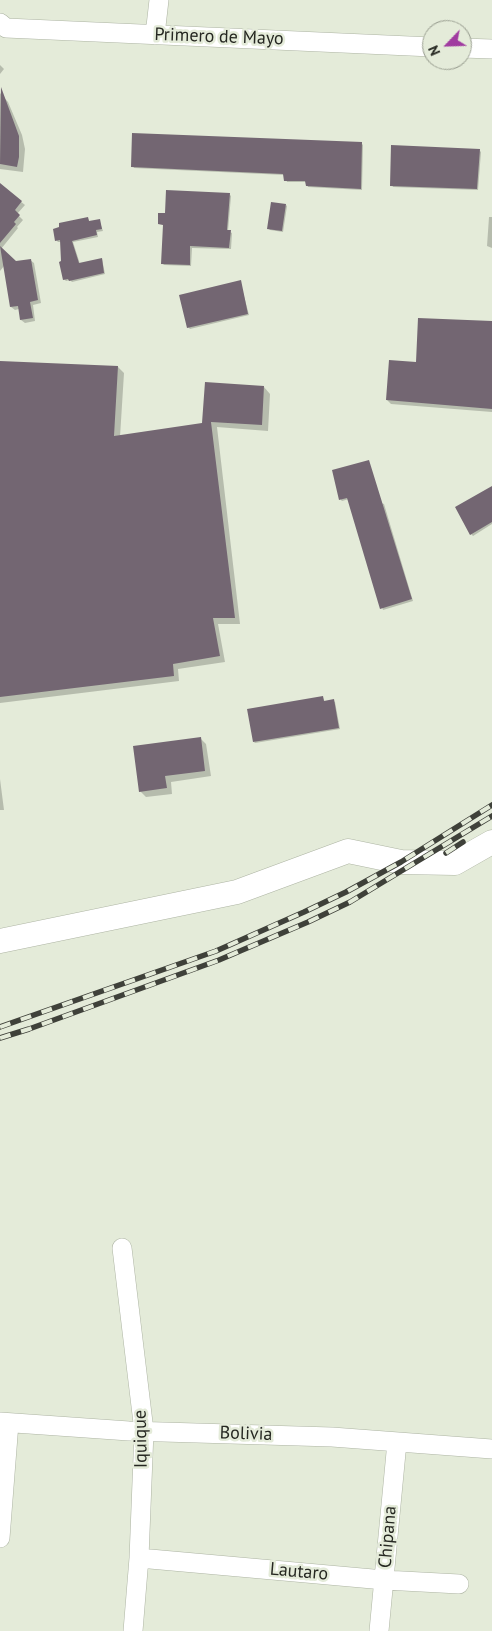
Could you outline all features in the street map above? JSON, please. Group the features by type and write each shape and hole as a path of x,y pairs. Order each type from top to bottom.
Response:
{"main road":[{"path":"0,941 237,892 348,851 402,862 455,863 492,842"},
{"path":"0,930 77,916 115,917"}],"street":[{"path":"155,35 159,0"},
{"name":"Primero de Mayo","path":"3,25 155,35 422,46"},
{"path":"472,48 492,49"},
{"name":"Iquique","path":"122,1248 144,1431 139,1558 133,1631"},
{"path":"0,1538 4,1422"},
{"name":"Bolivia","path":"4,1422 144,1431 332,1437 492,1449"},
{"name":"Chipana","path":"379,1631 396,1442"},
{"name":"Lautaro","path":"139,1558 384,1580 458,1584"}],"building":[{"path":"1,87 19,136 17,167 0,164"},
{"path":"132,133 362,142 361,189 306,186 305,181 284,181 283,174 131,167"},
{"path":"391,145 480,149 477,189 390,186"},
{"path":"0,183 22,201 15,210 20,215 14,222 16,224 0,243"},
{"path":"166,190 230,193 227,230 231,230 229,248 190,246 190,265 161,264 163,225 158,224 158,213 165,213"},
{"path":"271,202 286,204 282,231 267,229"},
{"path":"88,217 89,221 100,219 102,229 96,230 97,235 72,241 79,263 102,258 104,273 69,281 68,279 63,280 59,262 61,261 60,240 55,241 53,229 59,227 59,223"},
{"path":"0,246 16,261 31,259 38,300 30,302 33,318 20,320 18,306 10,307"},
{"path":"241,280 248,314 187,328 179,295"},
{"path":"418,318 492,321 492,409 386,400 389,360 416,362"},
{"path":"0,361 118,366 114,436 202,423 205,382 264,386 262,425 211,422 235,618 213,618 220,656 173,664 174,676 0,697"},
{"path":"369,460 412,599 380,609 347,498 339,500 332,470"},
{"path":"492,486 492,522 470,535 455,507"},
{"path":"323,696 324,701 334,699 339,728 253,742 247,709"},
{"path":"201,737 205,771 165,776 167,788 139,792 133,746"}],"railway":[{"path":"0,1027 216,951 304,912 401,862 492,805"},
{"path":"0,1038 219,960 308,922 350,902 492,816"},
{"path":"446,853 463,842"}]}
